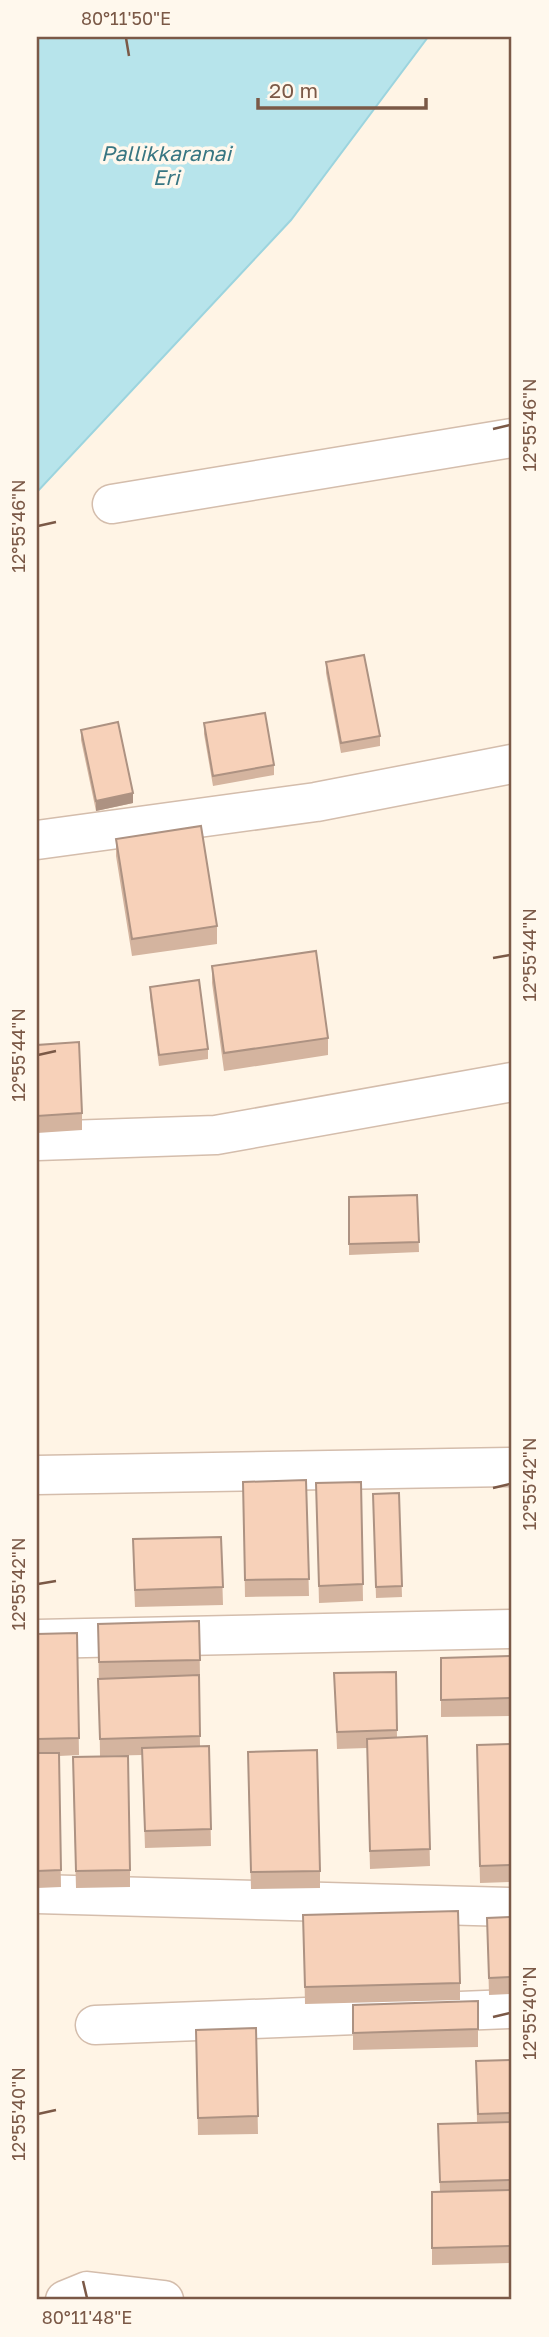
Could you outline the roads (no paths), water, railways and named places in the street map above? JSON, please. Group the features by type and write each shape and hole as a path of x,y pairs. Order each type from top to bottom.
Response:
{"street":[{"path":"112,504 512,438"},
{"path":"37,840 316,802 512,764"},
{"path":"37,1141 216,1135 512,1082"},
{"path":"37,1475 512,1467"},
{"path":"37,1639 512,1629"},
{"path":"37,1894 512,1907"},
{"path":"95,2025 512,2009"},
{"path":"65,2300 87,2291 164,2300"}],"water":[{"name":"Pallikkaranai Eri","path":"37,37 428,37 291,220 37,492"}]}
